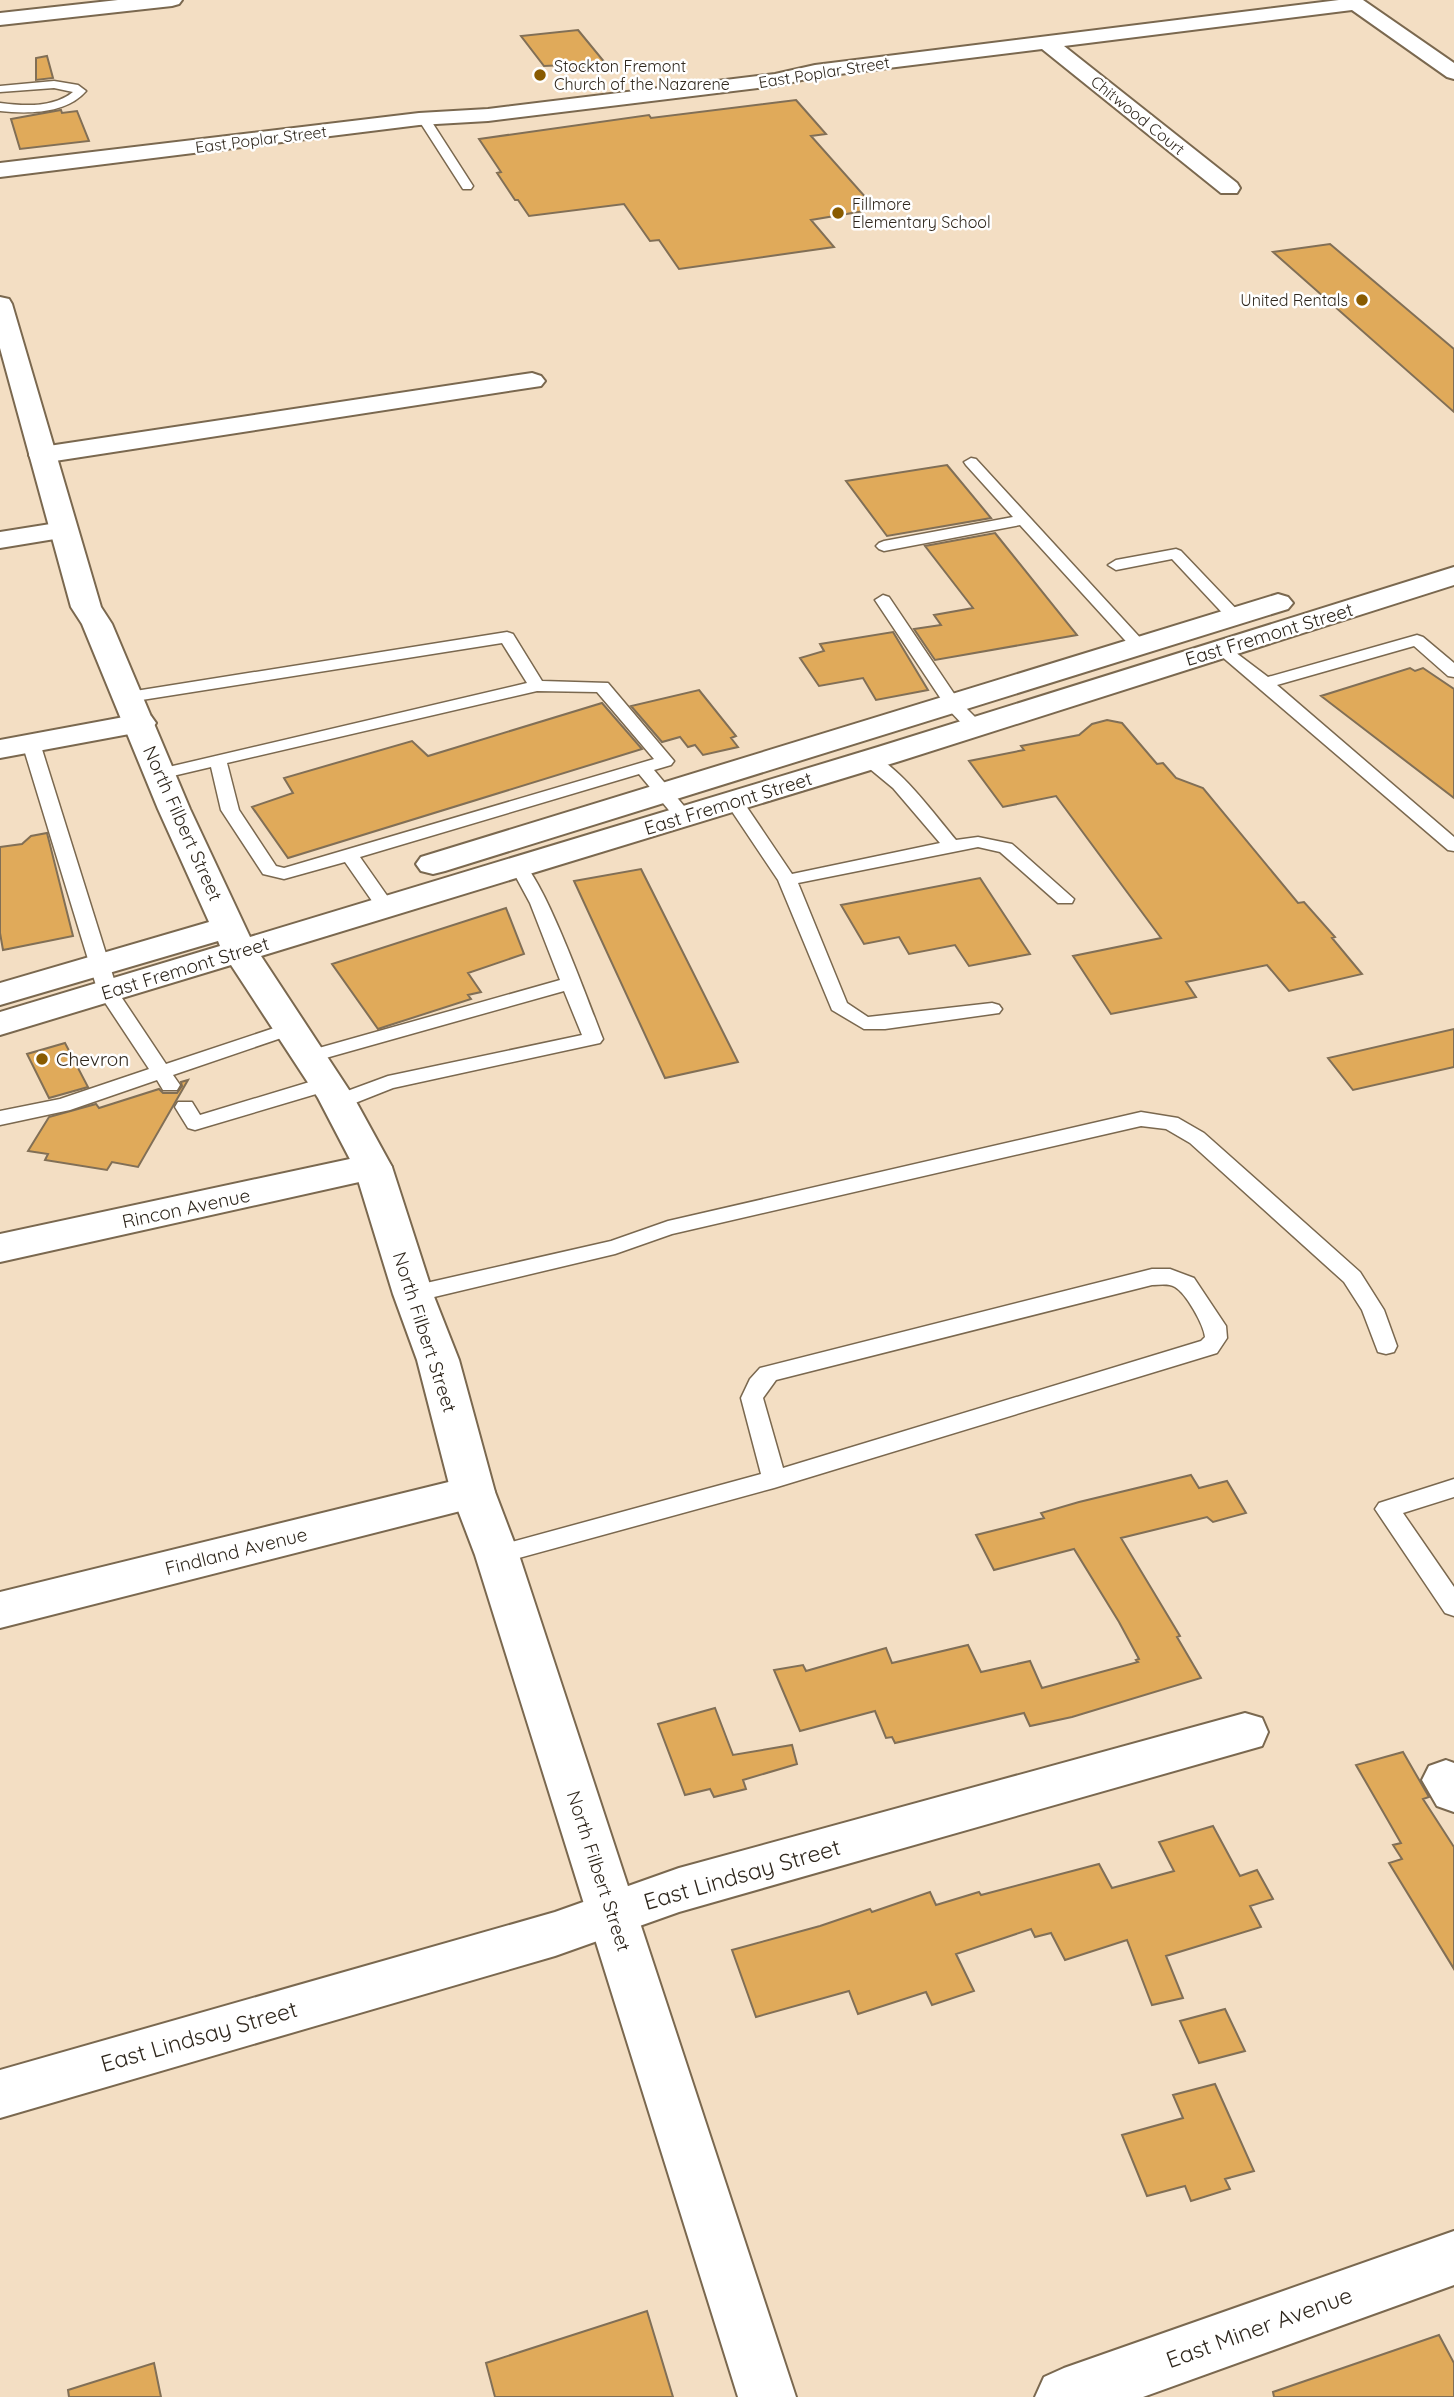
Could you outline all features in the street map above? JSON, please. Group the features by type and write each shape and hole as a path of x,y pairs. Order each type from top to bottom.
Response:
{"street":[{"path":"0,19 172,0"},
{"path":"1353,2 1454,73"},
{"name":"East Poplar Street","path":"0,170 775,80 815,71 1353,2"},
{"name":"Chitwood Court","path":"1046,42 1229,188"},
{"name":"North Filbert Street","path":"0,304 8,367 42,455 86,607 97,624 234,939 373,1167 413,1294 438,1360 473,1492 497,1555 767,2397"},
{"path":"42,455 532,381"},
{"path":"0,540 63,530"},
{"name":"East Fremont Street","path":"378,895 519,866 674,805 953,704 1454,549"},
{"name":"East Fremont Street","path":"0,1024 103,978 674,805 734,801 1454,576"},
{"path":"0,749 31,743 134,710"},
{"name":"East Fremont Street","path":"0,994 103,978"},
{"name":"Rincon Avenue","path":"0,1248 373,1167"},
{"name":"Findland Avenue","path":"0,1610 473,1492"},
{"name":"East Lindsay Street","path":"0,2094 555,1934 679,1890 1245,1732"},
{"name":"East Miner Avenue","path":"1064,2397 1454,2258"}],"lane":[{"path":"0,89 63,85 75,87 80,91 75,98 61,103 0,107"},
{"path":"424,119 467,187"},
{"path":"971,462 1139,646"},
{"path":"884,546 1024,520"},
{"path":"1116,565 1176,554 1235,617"},
{"path":"883,600 953,704 975,727"},
{"path":"134,710 507,637 537,687"},
{"path":"1265,683 1417,640 1454,672"},
{"path":"1221,649 1265,683 1454,846"},
{"path":"160,774 537,687 602,687 665,761 284,874 269,870 230,810 218,761"},
{"path":"31,743 103,978 166,1079"},
{"path":"870,760 899,784 952,846"},
{"path":"642,768 674,805"},
{"path":"734,801 787,880 839,1006 864,1023 885,1023 992,1009"},
{"path":"787,880 978,842 1006,848 1065,899"},
{"path":"349,855 378,895"},
{"path":"0,1118 166,1079 315,1068 388,1083 593,1039 540,903 519,866"},
{"path":"185,1107 195,1123 315,1068 571,983"},
{"path":"413,1294 615,1247 668,1228 1141,1119 1171,1123 1197,1138 1352,1277 1370,1301 1386,1346"},
{"path":"497,1555 774,1479 1209,1347 1216,1338 1215,1326 1186,1283 1170,1277 1152,1277 768,1374 758,1385 752,1398 774,1479"},
{"path":"1454,1488 1387,1509 1454,1606"}],"building":[{"path":"578,30 606,64 569,69 566,65 544,66 521,36"},
{"path":"47,56 53,78 36,80 36,58"},
{"path":"796,100 826,134 811,136 876,209 811,220 834,247 679,269 659,240 650,241 624,204 529,216 497,173 501,172 479,139 649,115 651,118"},
{"path":"61,110 62,113 77,111 89,141 20,149 11,119"},
{"name":"United Rentals","path":"1330,244 1454,349 1454,412 1273,252"},
{"path":"947,465 991,518 887,536 846,481"},
{"path":"995,533 1077,635 935,660 914,629 941,625 934,615 973,608 925,546"},
{"path":"893,632 928,690 876,700 863,678 819,686 800,658 824,651 820,644"},
{"path":"1410,668 1415,671 1423,668 1454,689 1454,798 1321,696"},
{"path":"699,690 736,736 731,738 738,747 703,755 695,745 688,747 680,737 662,742 631,706"},
{"path":"602,703 642,749 288,858 252,807 293,793 284,778 412,741 428,756"},
{"path":"1107,720 1122,723 1157,764 1163,763 1176,778 1203,788 1298,903 1304,902 1335,937 1332,938 1362,974 1289,991 1267,965 1186,982 1196,997 1111,1014 1073,956 1161,938 1056,796 1003,807 969,761 1024,750 1021,746 1079,735 1092,724"},
{"path":"47,833 73,936 3,950 0,933 0,847 22,844 31,836"},
{"path":"641,869 738,1062 665,1078 574,881"},
{"path":"980,878 1030,954 969,966 955,945 909,954 899,937 864,944 841,905"},
{"path":"506,908 524,954 468,973 481,992 468,995 471,999 378,1029 332,964"},
{"path":"1454,1029 1454,1067 1353,1090 1328,1058"},
{"path":"65,1043 88,1087 49,1098 27,1054"},
{"path":"188,1080 138,1167 112,1162 107,1170 45,1160 48,1154 28,1151 49,1117 96,1104 99,1108 159,1089 163,1093 177,1093 182,1086 181,1082"},
{"path":"1191,1475 1199,1488 1227,1481 1246,1513 1213,1522 1207,1517 1121,1538 1180,1636 1177,1637 1201,1678 1072,1717 1030,1726 1024,1713 895,1743 892,1737 886,1738 875,1711 800,1731 774,1670 803,1665 806,1671 886,1648 892,1663 968,1645 981,1672 1030,1661 1042,1688 1138,1662 1136,1660 1139,1659 1119,1622 1074,1549 994,1570 976,1535 1044,1518 1041,1513 1079,1502"},
{"path":"715,1708 733,1755 792,1745 797,1764 743,1780 746,1789 714,1797 710,1789 685,1795 658,1724"},
{"path":"1403,1752 1429,1797 1423,1799 1454,1847 1454,1969 1389,1863 1402,1859 1393,1845 1401,1843 1356,1765"},
{"path":"1213,1826 1240,1876 1257,1870 1273,1899 1250,1906 1261,1927 1166,1956 1183,1998 1152,2005 1127,1940 1065,1960 1051,1933 1035,1937 1031,1929 956,1954 974,1991 932,2005 926,1992 858,2014 849,1991 756,2017 732,1950 870,1909 872,1912 930,1892 936,1905 979,1892 981,1895 1099,1864 1112,1888 1174,1871 1159,1842"},
{"path":"1225,2009 1245,2051 1199,2063 1180,2021"},
{"path":"1215,2084 1254,2171 1225,2179 1230,2189 1191,2201 1185,2186 1147,2196 1122,2135 1183,2118 1173,2095"},
{"path":"647,2311 673,2397 495,2397 486,2363"},
{"path":"1439,2335 1454,2363 1454,2397 1274,2397 1273,2392"},
{"path":"154,2363 161,2397 69,2397 68,2390"}],"place":[{"name":"Stockton Fremont Church of the Nazarene","path":"540,75"},
{"name":"Fillmore Elementary School","path":"838,213"},
{"name":"United Rentals","path":"1362,300"},
{"name":"Chevron","path":"42,1059"}]}
